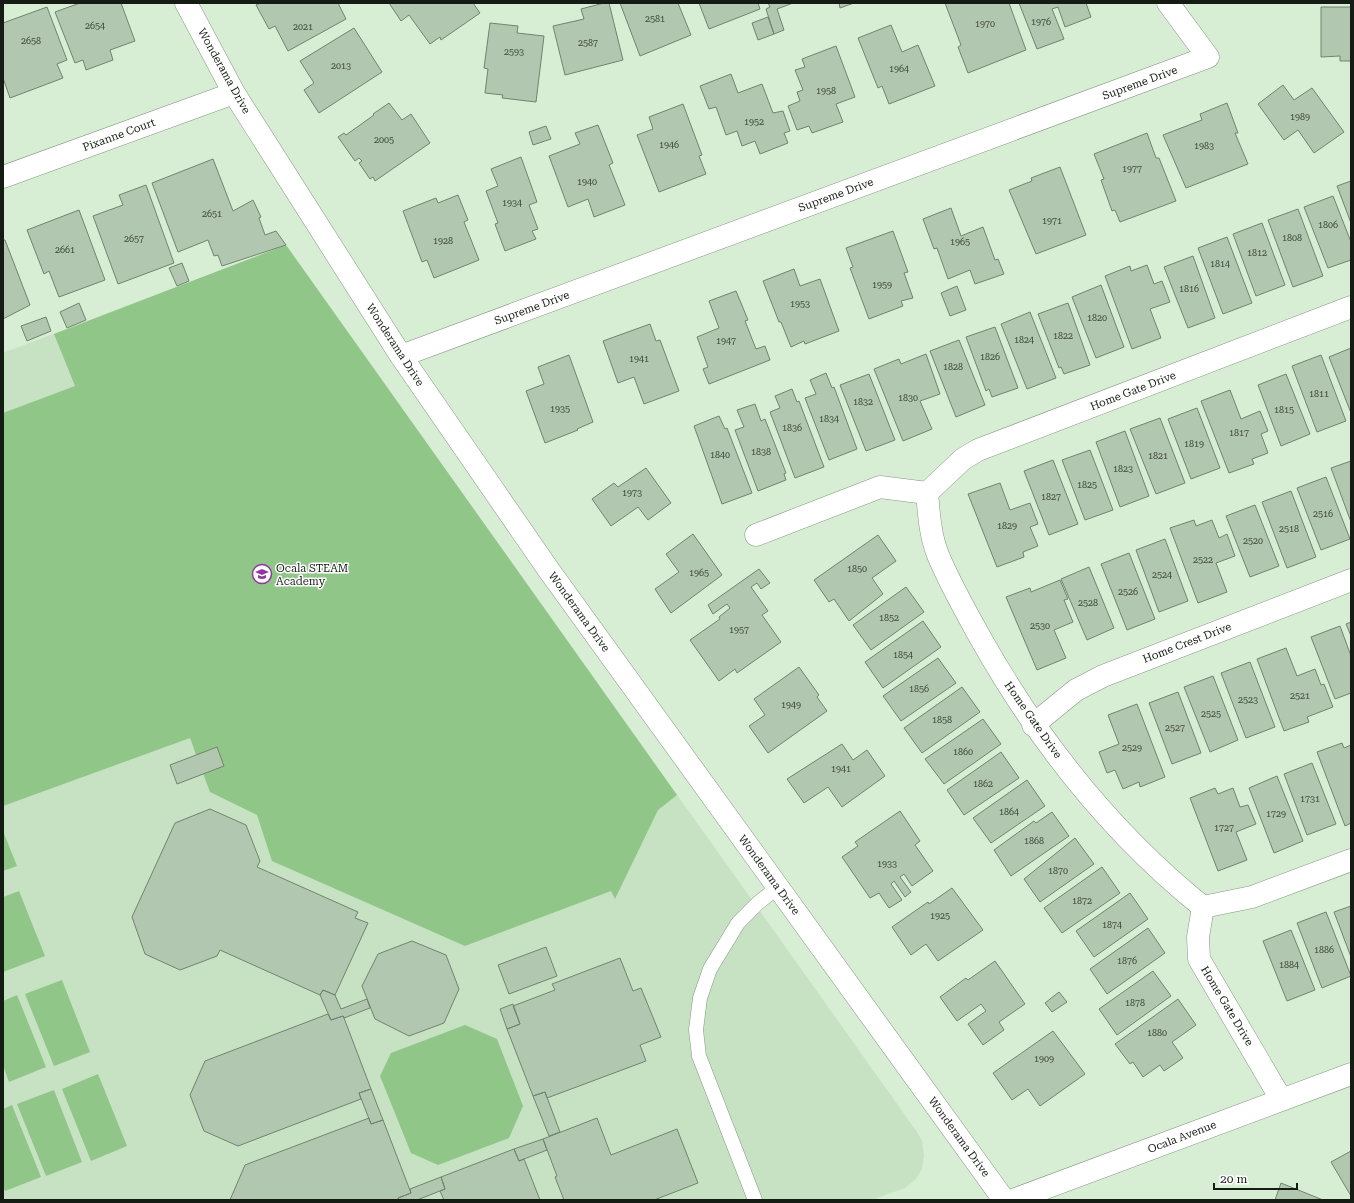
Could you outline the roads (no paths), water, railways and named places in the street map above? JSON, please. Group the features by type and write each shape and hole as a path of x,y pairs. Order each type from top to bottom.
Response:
{"street":[{"name":"Wonderama Drive","path":"186,3 234,92 401,356 548,569 1004,1200"},
{"name":"Supreme Drive","path":"401,356 1208,57 1168,3"},
{"name":"Pixanne Court","path":"3,177 234,92"},
{"name":"Home Gate Drive","path":"1281,1099 1199,959 1198,937 1203,907 1169,880 1097,806 1033,725 1006,684 960,602 938,554 930,523 927,493 963,459 978,450 1351,307"},
{"path":"756,535 880,487 927,493"},
{"name":"Home Crest Drive","path":"1033,725 1076,690 1102,676 1351,580"},
{"path":"1203,907 1252,897 1351,860"},
{"name":"Ocala Avenue","path":"1013,1200 1351,1074"}],"lane":[{"path":"755,1200 699,1056 696,1030 700,998 710,970 738,923 758,902 778,887"}],"place":[{"name":"Ocala STEAM Academy","path":"262,574"}]}
